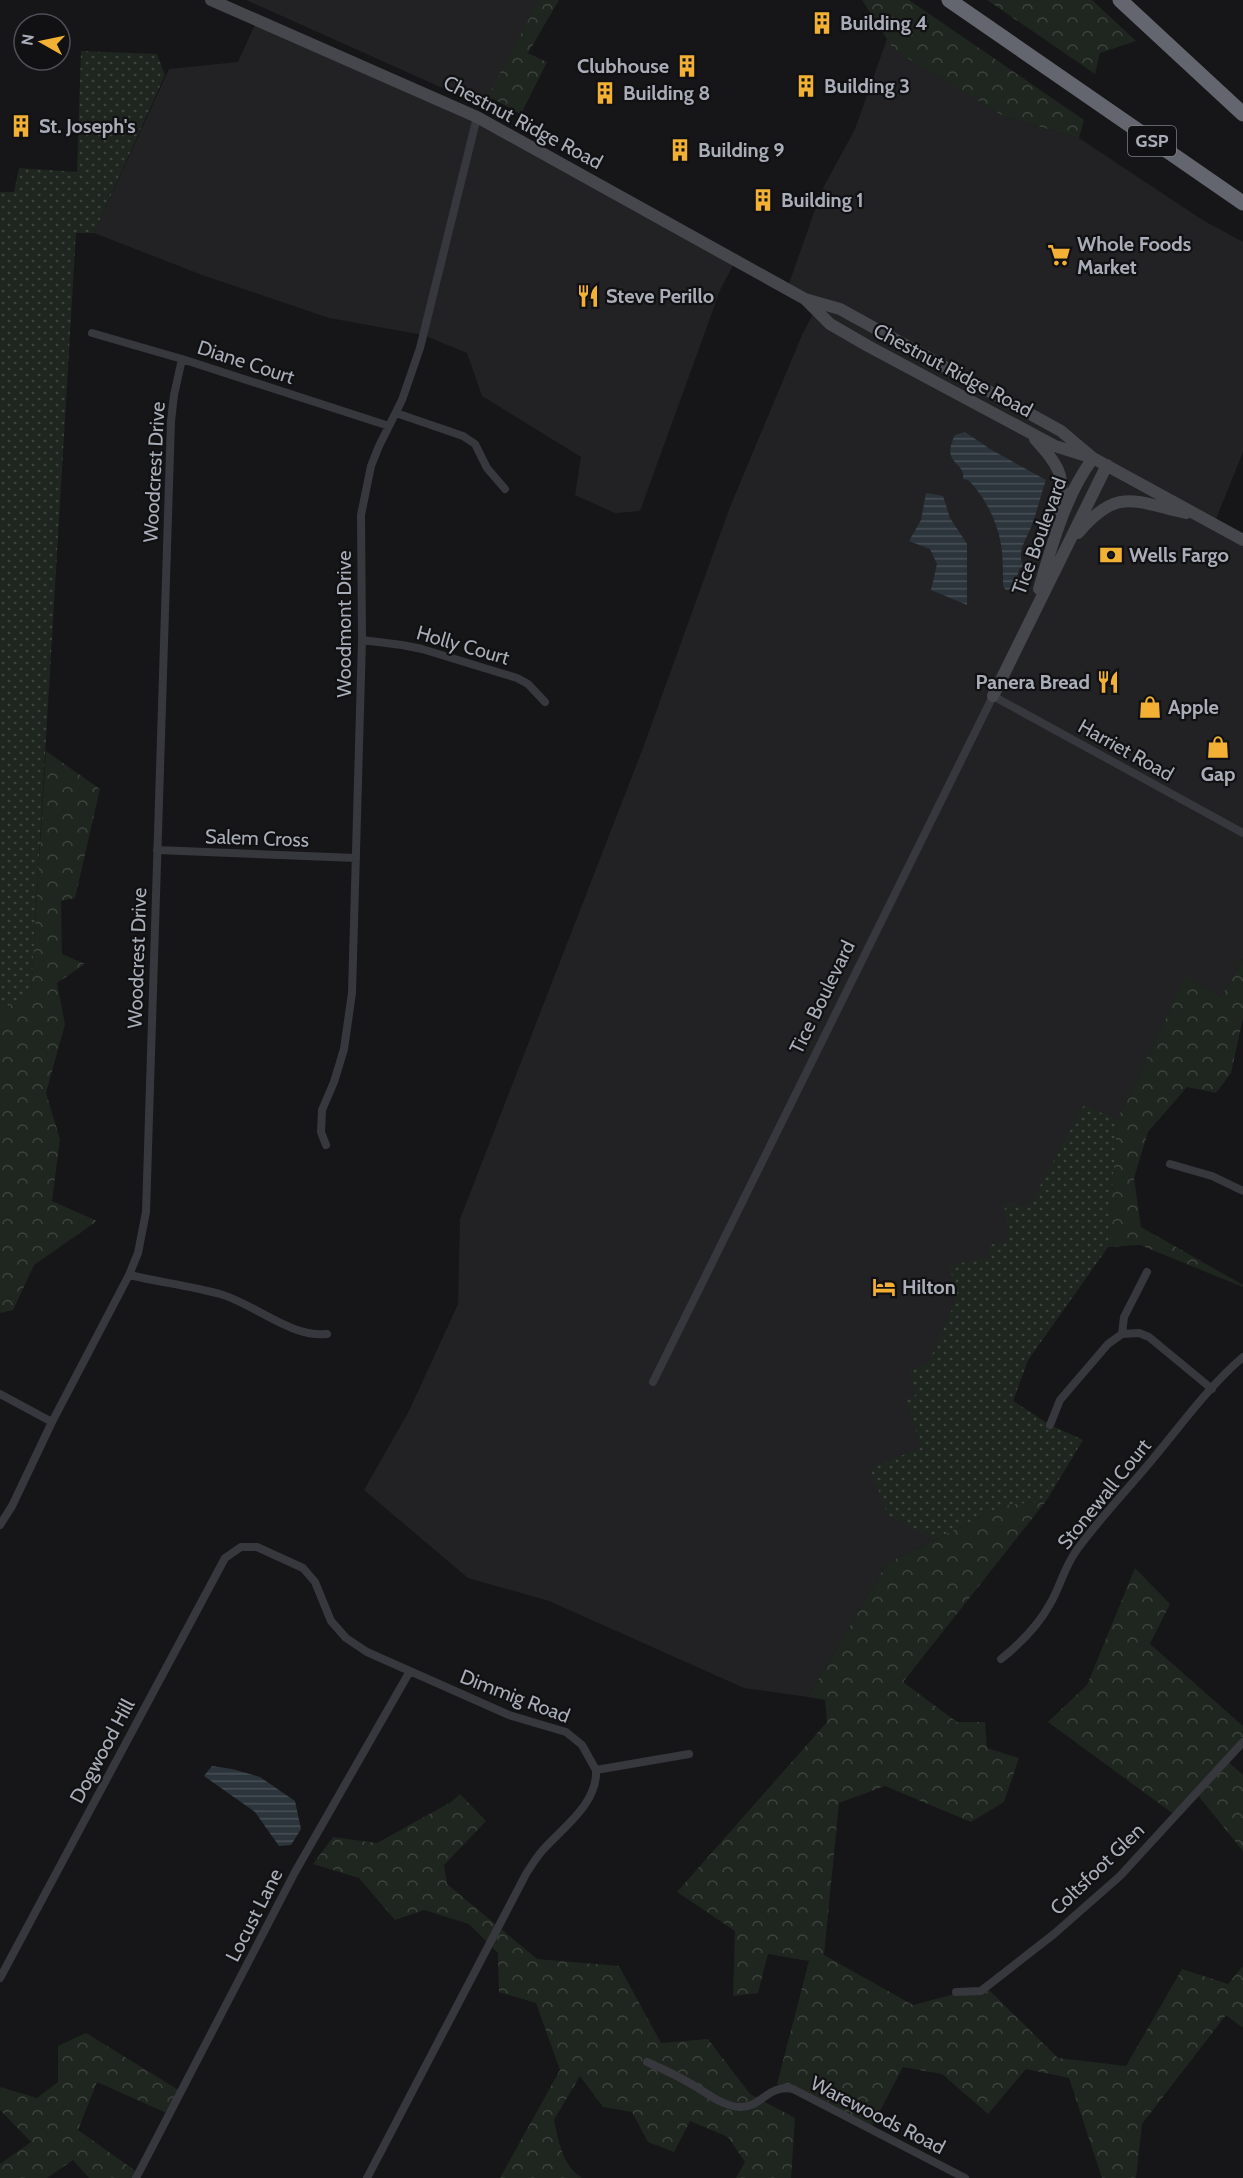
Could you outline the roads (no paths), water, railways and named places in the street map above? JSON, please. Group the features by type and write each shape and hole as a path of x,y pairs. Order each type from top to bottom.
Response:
{"highway":[{"name":"GSP","path":"949,0 1243,203"},
{"path":"1120,0 1243,114"}],"main road":[{"name":"Chestnut Ridge Road","path":"212,0 477,117 805,299 840,309 1061,431 1093,458"},
{"name":"Chestnut Ridge Road","path":"805,299 830,324 849,336 1055,446 1107,465 1243,540"},
{"path":"1030,433 1056,462 1062,477 1062,495 1056,534"},
{"name":"Tice Boulevard","path":"1027,629 1056,534 1077,484 1093,458"},
{"name":"Tice Boulevard","path":"993,696 1107,465"},
{"path":"1067,545 1094,515 1116,502 1134,501 1199,516"}],"street":[{"name":"Woodmont Drive","path":"326,1145 321,1132 322,1110 334,1082 349,1021 352,993 362,640 362,515 371,466 396,413 420,348 477,117"},
{"name":"Diane Court","path":"93,333 182,359 389,426"},
{"name":"Woodcrest Drive","path":"0,1525 12,1506 52,1422 129,1275 140,1243 146,1212 171,421 182,359"},
{"path":"396,413 463,436 475,444 487,468 505,489"},
{"name":"Holly Court","path":"362,640 422,649 517,678 528,684 545,702"},
{"name":"Harriet Road","path":"993,696 1243,833"},
{"name":"Tice Boulevard","path":"654,1382 993,696"},
{"name":"Salem Cross","path":"157,850 356,858"},
{"path":"1170,1164 1212,1176 1243,1191"},
{"path":"1122,1334 1124,1317 1147,1272"},
{"path":"129,1275 219,1294 237,1300 298,1331 327,1334"},
{"path":"1050,1425 1060,1400 1108,1344 1122,1334 1139,1333 1149,1337 1212,1389"},
{"name":"Stonewall Court","path":"1002,1659 1026,1638 1039,1622 1050,1605 1063,1573 1076,1551 1212,1389 1243,1357"},
{"path":"0,1394 52,1422"},
{"name":"Dimmig Road","path":"241,1547 256,1547 303,1568 315,1582 331,1621 346,1638 367,1652 509,1715 566,1732 582,1745 596,1770"},
{"name":"Dogwood Hill","path":"0,1978 225,1558 241,1547"},
{"name":"Locust Lane","path":"136,2178 295,1872 410,1671"},
{"name":"Coltsfoot Glen","path":"956,1992 981,1991 1054,1934 1120,1876 1243,1742"},
{"path":"367,2178 526,1874 543,1850 578,1814 593,1788 596,1770 689,1754"},
{"name":"Warewoods Road","path":"647,2062 683,2079 721,2102 739,2107 756,2103 776,2088 793,2089 965,2178"}],"place":[{"name":"Building 4","path":"822,23"},
{"name":"Clubhouse","path":"687,66"},
{"name":"Building 3","path":"806,86"},
{"name":"Building 8","path":"605,93"},
{"name":"St. Joseph's","path":"21,126"},
{"name":"Building 9","path":"680,150"},
{"name":"Building 1","path":"763,200"},
{"name":"Whole Foods Market","path":"1059,255"},
{"name":"Steve Perillo","path":"588,296"},
{"name":"Wells Fargo","path":"1111,555"},
{"name":"Panera Bread","path":"1108,682"},
{"name":"Apple","path":"1150,707"},
{"name":"Gap","path":"1218,747"},
{"name":"Hilton","path":"884,1287"}]}
